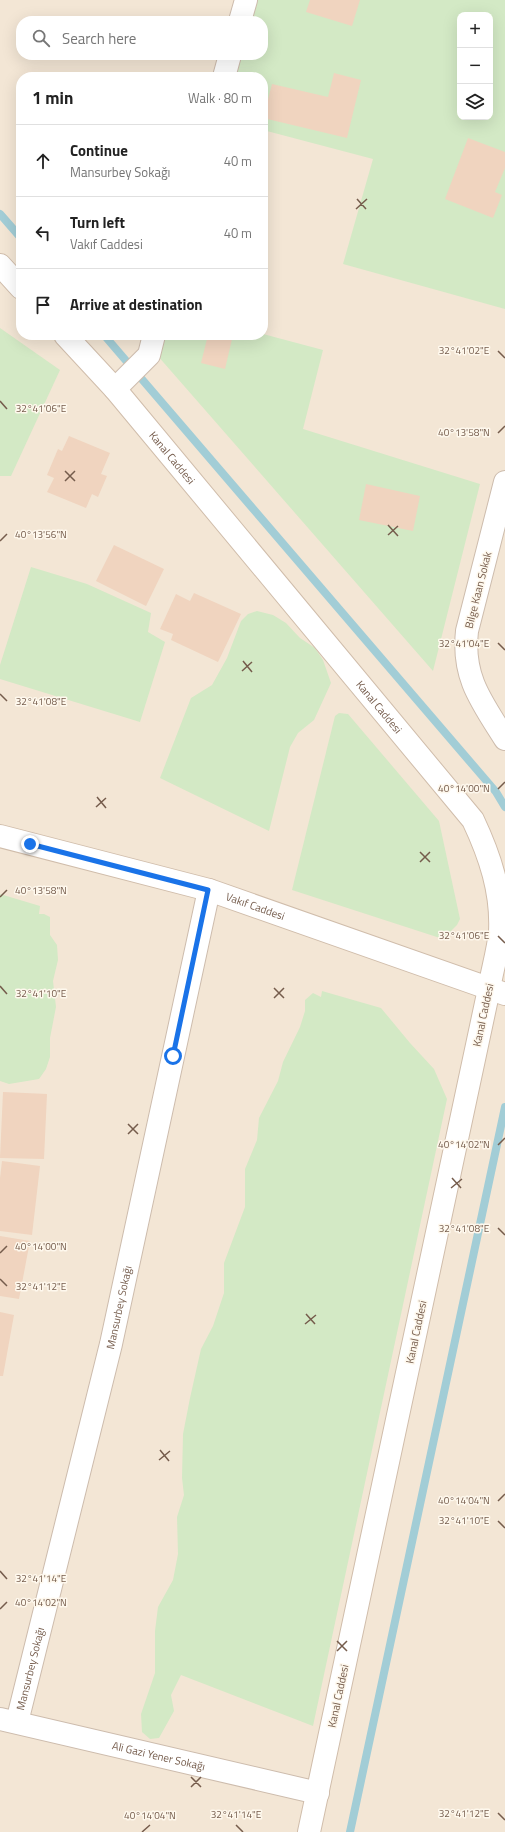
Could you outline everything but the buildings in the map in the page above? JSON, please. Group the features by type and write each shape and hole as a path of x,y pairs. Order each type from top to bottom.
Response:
{"street":[{"path":"241,16 246,0"},
{"path":"225,72 229,60"},
{"path":"0,265 16,283"},
{"name":"Kanal Caddesi","path":"70,340 115,390 473,820 490,862 498,889 502,933 497,991 309,1832"},
{"path":"115,390 152,345"},
{"name":"Bilge Kaan Sokak","path":"505,482 467,631 466,645 466,662 481,701 505,739"},
{"name":"Vakıf Caddesi","path":"0,836 208,890 497,991"},
{"name":"Mansurbey Sokağı","path":"8,1720 110,1344 208,890"},
{"name":"Ali Gazi Yener Sokağı","path":"8,1720 318,1793"}],"shaded area":[{"path":"0,0 505,0 505,1832 0,1832"}],"green space":[{"path":"255,0 505,0 505,309 343,264 373,159 268,131 268,72 234,72 237,60 268,60 268,16 250,16"},
{"path":"0,328 60,370 11,476 0,476"},
{"path":"268,335 323,350 303,429 480,484 433,671 157,355 162,340 268,340"},
{"path":"31,567 87,584 151,613 148,632 165,642 140,722 0,679 0,665"},
{"path":"257,611 273,615 286,623 300,638 315,648 323,660 331,683 314,720 298,733 290,747 269,831 160,778 191,698 212,685 227,658 241,621 248,614"},
{"path":"339,713 348,714 439,821 460,919 457,925 443,939 292,890 335,716"},
{"path":"0,894 40,906 39,914 44,914 50,917 50,935 57,945 58,960 53,981 56,1007 50,1038 50,1057 46,1069 39,1079 9,1084 0,1081"},
{"path":"322,991 381,1008 434,1069 447,1099 313,1726 181,1675 171,1695 174,1711 159,1738 150,1739 142,1732 141,1714 155,1673 155,1631 158,1607 173,1580 178,1554 177,1517 184,1495 182,1478 183,1434 201,1349 213,1326 224,1293 224,1263 245,1207 245,1169 257,1140 259,1118 278,1081 283,1062 300,1027 305,1011 305,1000 313,993 321,997"}],"waterway":[{"path":"0,214 16,232"},
{"path":"108,340 496,792 505,807"},
{"path":"350,1832 505,1107"}],"route":[{"path":"30,844 208,890 173,1056"}]}
